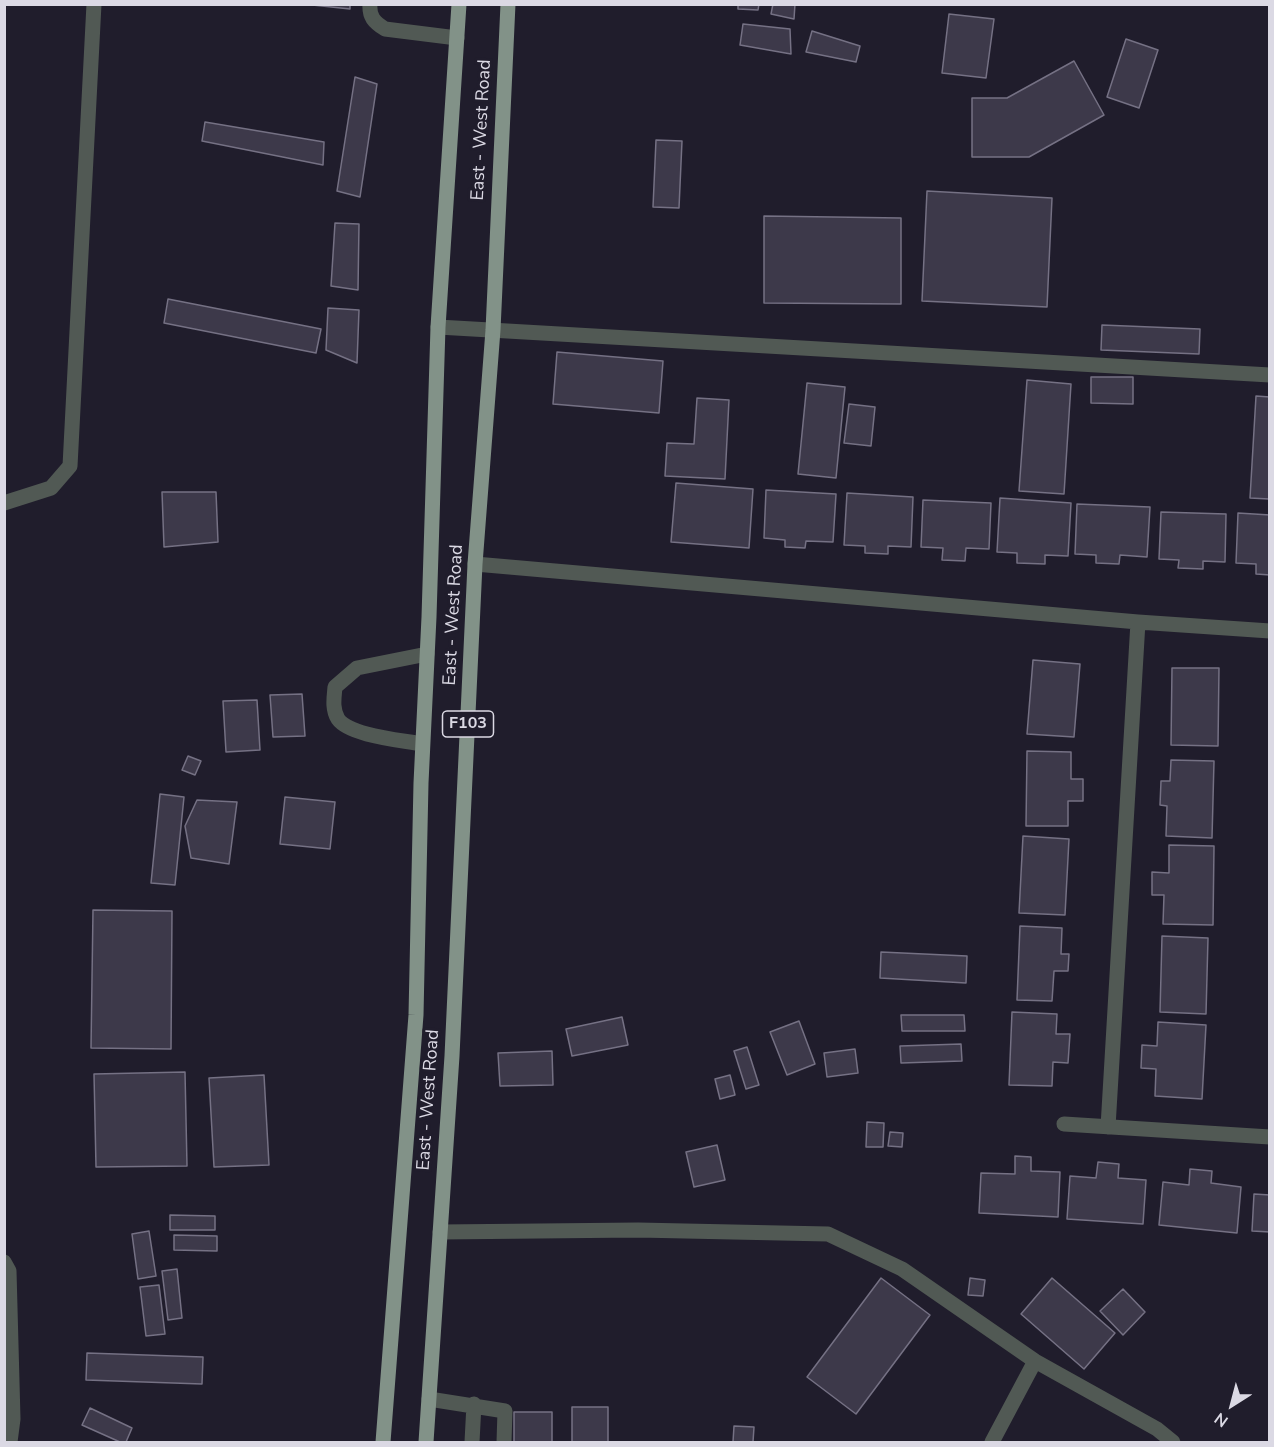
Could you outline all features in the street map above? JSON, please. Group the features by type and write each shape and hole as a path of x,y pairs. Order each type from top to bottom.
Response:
{"main road":[{"name":"East - West Road","path":"383,1443 416,1015 422,744 438,327 459,4"},
{"name":"East - West Road","path":"426,1443 452,1056 475,564 493,330 507,4"}],"street":[{"path":"4,503 51,488 70,466 94,4"},
{"path":"370,4 369,14 375,23 385,29 456,38"},
{"path":"438,327 1269,375"},
{"path":"475,564 1138,622 1269,631"},
{"path":"1108,1126 1138,622"},
{"path":"422,744 355,731 338,719 333,705 335,687 344,676 357,668 427,654"},
{"path":"1064,1124 1269,1137"},
{"path":"440,1232 638,1230 828,1234 902,1269 1035,1361 1156,1429 1173,1443"},
{"path":"4,1262 9,1271 13,1419 10,1443"},
{"path":"992,1443 1035,1361"},
{"path":"429,1399 474,1404 505,1411 504,1443"},
{"path":"472,1443 474,1404"}],"building":[{"path":"303,4 350,4 350,9"},
{"path":"738,4 759,4 758,10 738,9"},
{"path":"773,4 795,4 794,19 771,14"},
{"path":"949,14 994,19 986,78 942,73"},
{"path":"743,24 790,29 791,54 740,45"},
{"path":"812,31 860,46 856,62 806,52"},
{"path":"1126,39 1158,50 1139,108 1107,97"},
{"path":"1074,61 1104,115 1029,157 972,157 972,98 1007,98"},
{"path":"355,77 377,84 360,197 337,191"},
{"path":"205,122 324,142 323,165 202,141"},
{"path":"656,140 682,141 679,208 653,207"},
{"path":"927,191 1052,198 1047,307 922,301"},
{"path":"764,216 901,218 901,304 764,303"},
{"path":"335,223 359,224 358,290 331,286"},
{"path":"168,299 321,329 316,353 164,323"},
{"path":"328,308 359,310 357,363 326,350"},
{"path":"1102,325 1200,329 1199,354 1101,350"},
{"path":"557,352 663,361 659,413 553,404"},
{"path":"1091,377 1133,377 1133,404 1091,403"},
{"path":"1027,380 1071,384 1064,494 1019,491"},
{"path":"807,383 845,387 836,478 798,474"},
{"path":"1256,396 1270,397 1269,499 1250,498"},
{"path":"697,398 729,400 725,479 665,476 667,443 694,444"},
{"path":"849,404 875,407 871,446 844,443"},
{"path":"676,483 753,489 749,548 671,542"},
{"path":"766,490 836,494 833,542 806,541 805,548 785,547 785,540 764,538"},
{"path":"162,492 216,492 218,542 164,547"},
{"path":"847,493 913,497 911,547 888,546 888,554 865,553 865,546 844,545"},
{"path":"1000,498 1071,503 1068,556 1045,555 1045,564 1017,563 1017,553 997,552"},
{"path":"923,500 991,503 989,549 966,548 965,561 942,560 943,548 921,547"},
{"path":"1077,504 1150,507 1147,557 1120,555 1119,564 1096,563 1096,555 1075,554"},
{"path":"1161,512 1226,514 1225,562 1203,561 1203,569 1178,568 1179,560 1159,559"},
{"path":"1238,513 1270,515 1270,575 1256,574 1256,564 1236,563"},
{"path":"1033,660 1080,664 1074,737 1027,734"},
{"path":"1172,668 1219,668 1218,746 1171,745"},
{"path":"302,694 305,736 273,737 270,695"},
{"path":"257,700 260,750 226,752 223,701"},
{"path":"1027,751 1071,752 1071,779 1083,779 1083,801 1068,801 1068,826 1026,826"},
{"path":"188,756 201,761 195,775 182,770"},
{"path":"1171,760 1214,761 1212,838 1166,836 1167,806 1160,805 1161,781 1170,781"},
{"path":"160,794 184,797 175,885 151,883"},
{"path":"285,797 335,802 330,849 280,844"},
{"path":"197,800 237,802 229,864 191,858 185,826"},
{"path":"1023,836 1069,839 1065,915 1019,913"},
{"path":"1169,845 1214,846 1213,925 1163,924 1164,895 1152,895 1152,872 1169,873"},
{"path":"93,910 172,911 171,1049 91,1048"},
{"path":"1020,926 1062,928 1061,954 1069,954 1068,971 1054,971 1052,1001 1017,1000"},
{"path":"1162,936 1208,938 1206,1014 1160,1012"},
{"path":"881,952 967,956 966,983 880,978"},
{"path":"1012,1012 1057,1014 1056,1034 1070,1034 1068,1063 1053,1062 1052,1086 1009,1085"},
{"path":"901,1015 964,1015 965,1031 902,1031"},
{"path":"622,1017 628,1045 572,1056 566,1029"},
{"path":"799,1021 815,1064 787,1075 770,1032"},
{"path":"1158,1022 1206,1025 1202,1099 1155,1096 1156,1069 1141,1068 1142,1045 1157,1046"},
{"path":"961,1044 962,1061 901,1063 900,1046"},
{"path":"747,1047 759,1085 746,1089 734,1051"},
{"path":"855,1049 858,1073 827,1077 824,1053"},
{"path":"552,1051 553,1085 500,1086 498,1053"},
{"path":"185,1072 187,1166 96,1167 94,1074"},
{"path":"264,1075 269,1165 214,1167 209,1078"},
{"path":"730,1075 735,1095 720,1099 715,1079"},
{"path":"867,1122 884,1123 883,1147 866,1147"},
{"path":"890,1132 903,1133 902,1147 888,1146"},
{"path":"717,1145 725,1180 694,1187 686,1152"},
{"path":"1015,1156 1031,1157 1031,1171 1060,1172 1058,1217 979,1213 981,1173 1015,1174"},
{"path":"1098,1162 1119,1164 1118,1178 1146,1180 1143,1224 1067,1219 1070,1176 1096,1178"},
{"path":"1190,1169 1212,1171 1211,1183 1241,1187 1237,1233 1159,1225 1163,1182 1189,1185"},
{"path":"1254,1194 1270,1195 1270,1232 1252,1231"},
{"path":"170,1215 215,1216 215,1230 170,1230"},
{"path":"149,1231 156,1276 138,1279 132,1234"},
{"path":"174,1235 217,1236 217,1251 174,1250"},
{"path":"177,1269 182,1318 168,1320 162,1271"},
{"path":"881,1278 930,1315 856,1414 807,1377"},
{"path":"970,1278 985,1280 983,1296 968,1295"},
{"path":"1052,1278 1115,1333 1084,1369 1021,1314"},
{"path":"159,1285 165,1334 146,1336 140,1287"},
{"path":"1123,1289 1145,1312 1123,1335 1100,1311"},
{"path":"87,1353 203,1357 202,1384 86,1380"},
{"path":"572,1407 608,1407 608,1442 572,1442"},
{"path":"90,1408 132,1428 126,1442 120,1442 82,1425"},
{"path":"514,1412 552,1412 552,1442 514,1442"},
{"path":"734,1426 754,1427 753,1442 733,1442"}]}
